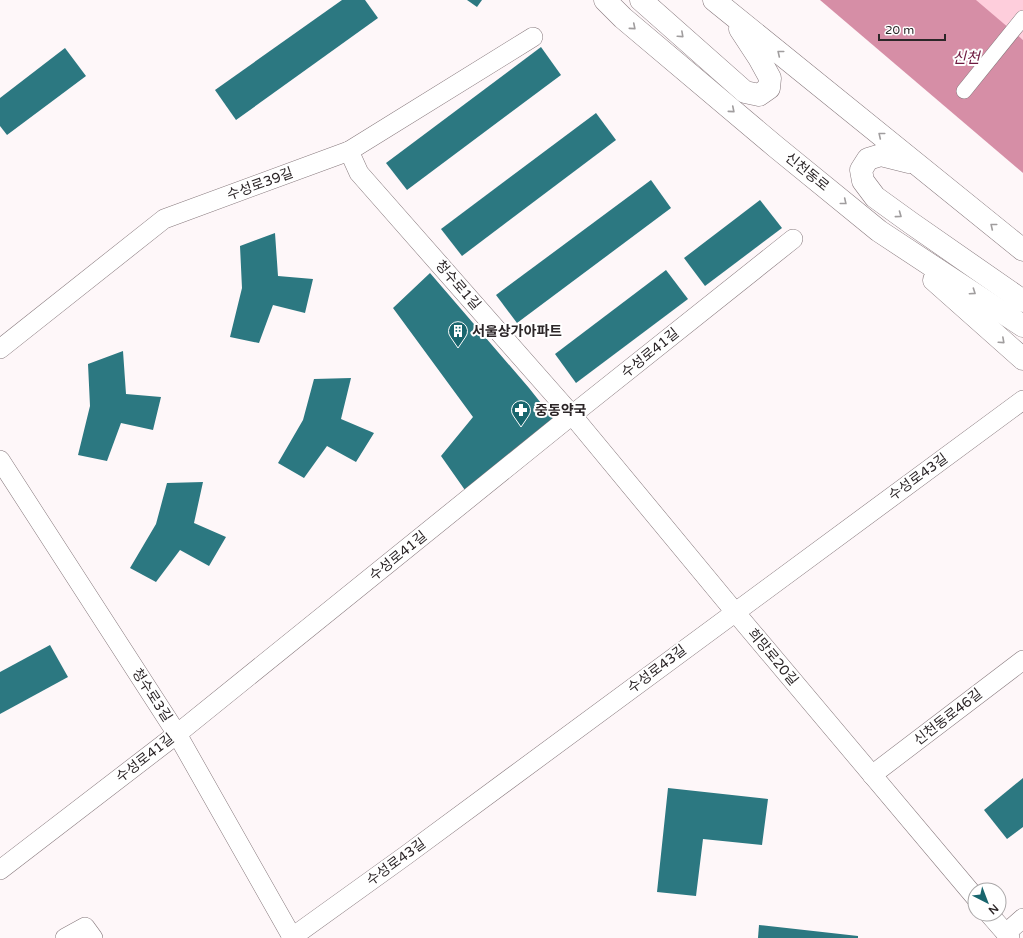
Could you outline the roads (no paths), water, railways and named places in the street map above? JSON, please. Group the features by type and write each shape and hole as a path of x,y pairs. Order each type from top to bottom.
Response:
{"main road":[{"name":"신천동로","path":"605,0 623,18 776,147 879,231 1023,326"},
{"path":"641,0 745,92 759,95 769,88 770,78 759,58 720,5"},
{"path":"720,5 1023,250"},
{"path":"914,163 881,155 868,159 861,170 863,181 874,197 1023,301"},
{"path":"879,231 1023,359"}],"street":[{"path":"964,91 1023,18"},
{"name":"수성로39길","path":"0,349 164,219 349,151 533,37"},
{"name":"청수로1길","path":"349,151 360,173 572,415"},
{"name":"수성로41길","path":"0,870 177,734 792,239"},
{"name":"수성로43길","path":"291,938 417,847 1023,400"},
{"name":"희망로20길","path":"572,415 735,612 967,888"},
{"name":"청수로3길","path":"0,460 177,734 291,938"},
{"name":"신천동로46길","path":"872,775 1023,660"},
{"path":"996,922 1008,936 1023,918"},
{"path":"65,938 84,927 93,938"}],"water":[{"name":"신천","path":"820,0 976,0 1023,40 1023,173"}],"place":[{"name":"서울상가아파트","path":"458,348"},
{"name":"중동약국","path":"521,427"}]}
